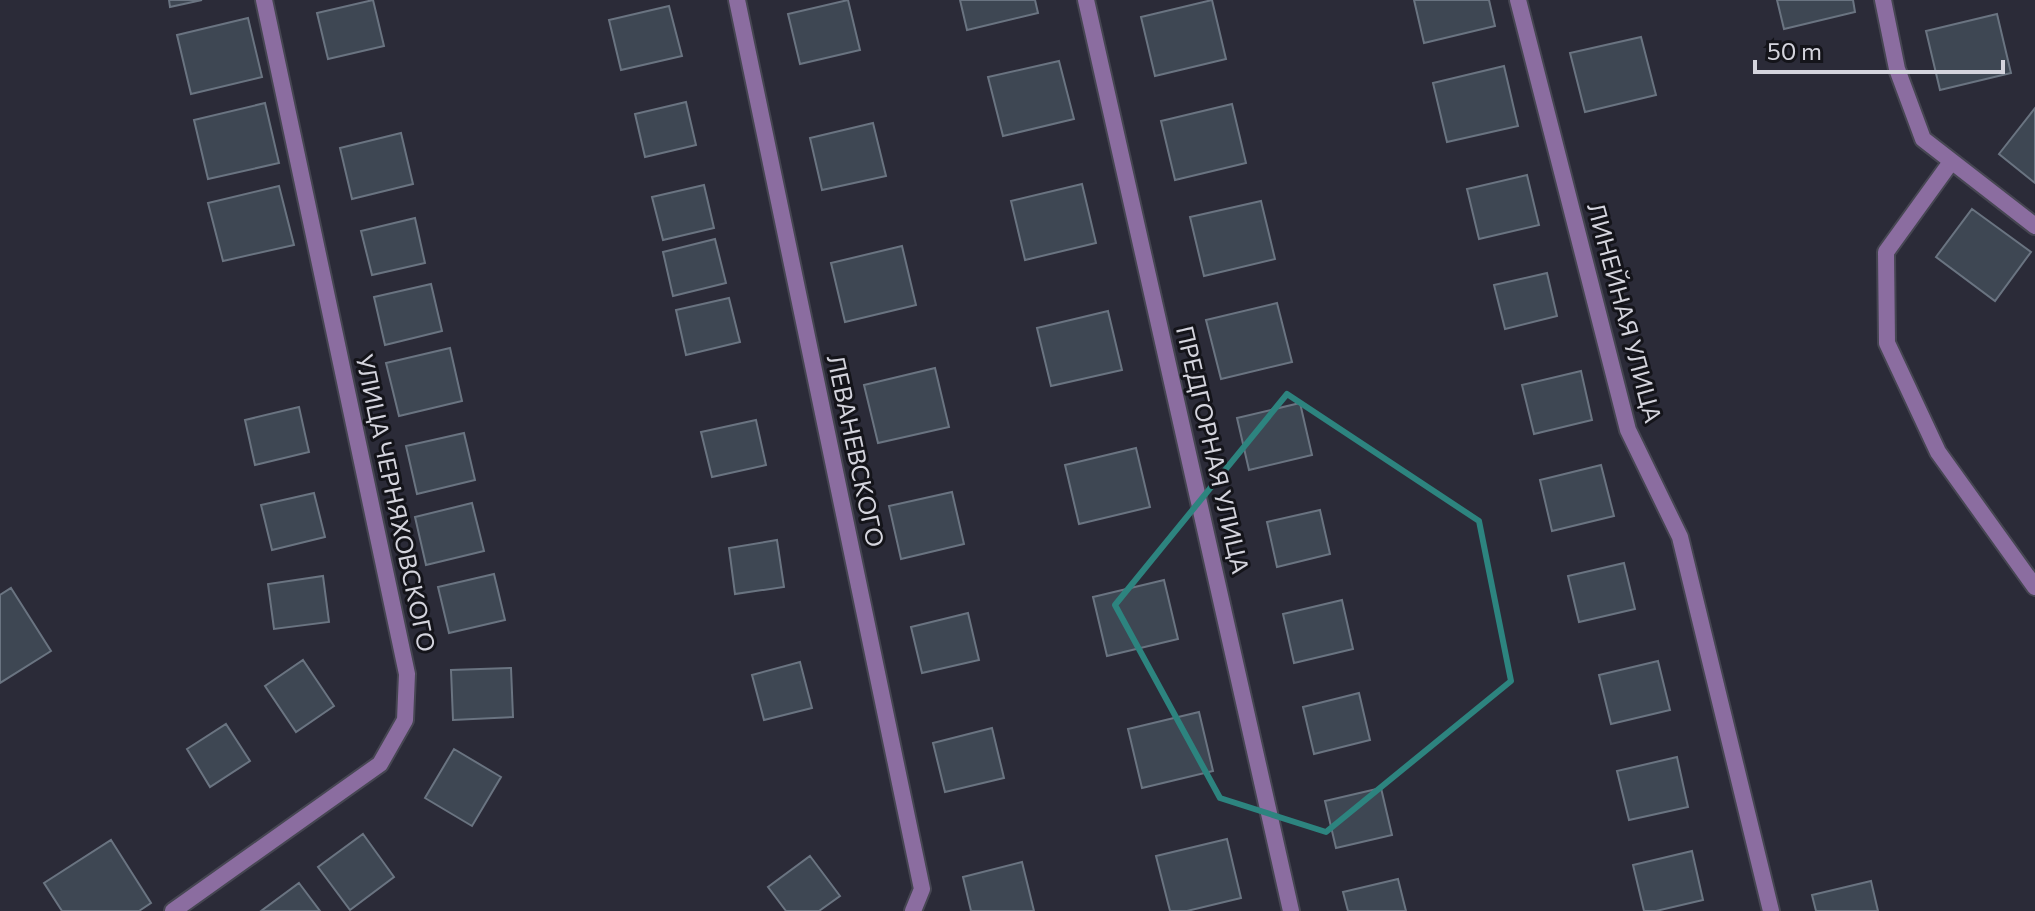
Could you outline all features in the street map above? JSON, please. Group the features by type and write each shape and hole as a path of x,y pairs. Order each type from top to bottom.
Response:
{"street":[{"name":"УЛИЦА ЧЕРНЯХОВСКОГО","path":"173,911 380,764 405,720 407,674 264,0"},
{"name":"ЛЕВАНЕВСКОГО","path":"737,0 922,889 913,911"},
{"name":"ПРЕДГОРНАЯ УЛИЦА","path":"1086,0 1291,911"},
{"name":"ЛИНЕЙНАЯ УЛИЦА","path":"1518,0 1628,430 1680,537 1771,911"},
{"path":"1883,0 1897,69 1923,139 2035,226"},
{"path":"1951,162 1886,252 1887,343 1938,452 2035,587"}],"highlighted area":[{"path":"1287,394 1479,521 1511,681 1326,832 1220,798 1115,605"}],"building":[{"path":"169,0 202,0 170,7"},
{"path":"373,0 384,46 328,59 317,13"},
{"path":"848,0 860,50 800,64 788,14"},
{"path":"960,0 1035,0 1038,13 967,30"},
{"path":"1212,0 1226,59 1155,76 1141,17"},
{"path":"1414,0 1489,0 1495,26 1424,43"},
{"path":"1777,0 1853,0 1855,12 1784,29"},
{"path":"669,6 682,56 621,70 609,20"},
{"path":"1997,14 2011,73 1940,90 1926,31"},
{"path":"248,18 262,77 191,94 177,35"},
{"path":"1641,37 1656,95 1585,112 1570,53"},
{"path":"1059,61 1074,119 1003,136 988,77"},
{"path":"1504,66 1518,126 1447,142 1433,83"},
{"path":"686,102 696,145 645,157 635,114"},
{"path":"265,103 279,163 208,179 194,120"},
{"path":"1232,104 1246,163 1175,180 1161,121"},
{"path":"2035,108 2035,183 1999,154"},
{"path":"873,123 886,176 822,190 810,138"},
{"path":"401,133 413,184 352,199 340,148"},
{"path":"1527,175 1539,225 1479,239 1467,189"},
{"path":"1082,184 1096,243 1025,260 1011,201"},
{"path":"704,185 714,228 663,240 652,197"},
{"path":"279,186 294,245 223,261 208,203"},
{"path":"1261,201 1275,259 1204,276 1190,217"},
{"path":"1972,209 2031,252 1995,301 1936,257"},
{"path":"415,218 425,263 372,275 361,231"},
{"path":"715,239 726,283 673,296 663,252"},
{"path":"902,246 916,305 845,322 831,263"},
{"path":"1547,273 1557,316 1505,329 1494,285"},
{"path":"431,284 442,331 385,345 374,297"},
{"path":"729,298 740,342 686,355 676,310"},
{"path":"1277,303 1292,362 1221,379 1206,320"},
{"path":"1108,311 1122,370 1051,386 1037,328"},
{"path":"450,348 462,401 399,416 386,363"},
{"path":"935,368 949,427 878,443 864,385"},
{"path":"1581,371 1592,420 1534,434 1522,385"},
{"path":"1300,403 1312,455 1249,470 1237,418"},
{"path":"299,407 309,452 255,465 245,420"},
{"path":"756,420 766,465 712,477 701,432"},
{"path":"464,433 475,480 417,494 406,446"},
{"path":"1136,448 1150,507 1079,524 1065,465"},
{"path":"1601,465 1614,516 1552,531 1540,480"},
{"path":"952,492 964,544 901,559 889,506"},
{"path":"314,493 325,537 272,550 261,505"},
{"path":"472,503 484,551 426,565 415,517"},
{"path":"1320,510 1330,554 1277,567 1267,522"},
{"path":"777,540 784,587 735,594 729,548"},
{"path":"1624,563 1635,609 1579,622 1568,576"},
{"path":"494,574 505,620 449,633 438,587"},
{"path":"323,576 329,622 274,629 268,584"},
{"path":"1164,580 1178,639 1107,656 1093,597"},
{"path":"11,588 51,651 0,683 0,595"},
{"path":"1342,600 1353,649 1294,663 1283,614"},
{"path":"968,613 979,660 922,673 911,627"},
{"path":"303,660 334,706 296,732 265,686"},
{"path":"1658,661 1670,710 1611,724 1599,675"},
{"path":"800,662 812,708 764,720 752,675"},
{"path":"511,668 513,717 453,720 451,670"},
{"path":"1359,693 1370,740 1314,754 1303,707"},
{"path":"1199,712 1213,771 1142,788 1128,729"},
{"path":"226,724 250,761 210,787 187,749"},
{"path":"992,728 1004,778 945,792 933,743"},
{"path":"454,749 501,777 472,826 425,798"},
{"path":"1677,757 1688,807 1629,820 1617,771"},
{"path":"1381,788 1392,835 1336,848 1325,801"},
{"path":"363,834 394,877 350,910 318,867"},
{"path":"1227,839 1241,898 1187,911 1170,911 1156,856"},
{"path":"111,840 151,903 139,911 62,911 44,883"},
{"path":"1692,851 1703,900 1644,911 1633,865"},
{"path":"810,856 840,896 819,911 786,911 768,887"},
{"path":"1022,862 1034,911 971,911 963,877"},
{"path":"1398,879 1406,911 1348,911 1343,892"},
{"path":"1871,881 1878,911 1816,911 1812,895"},
{"path":"299,883 320,911 261,911"}]}
